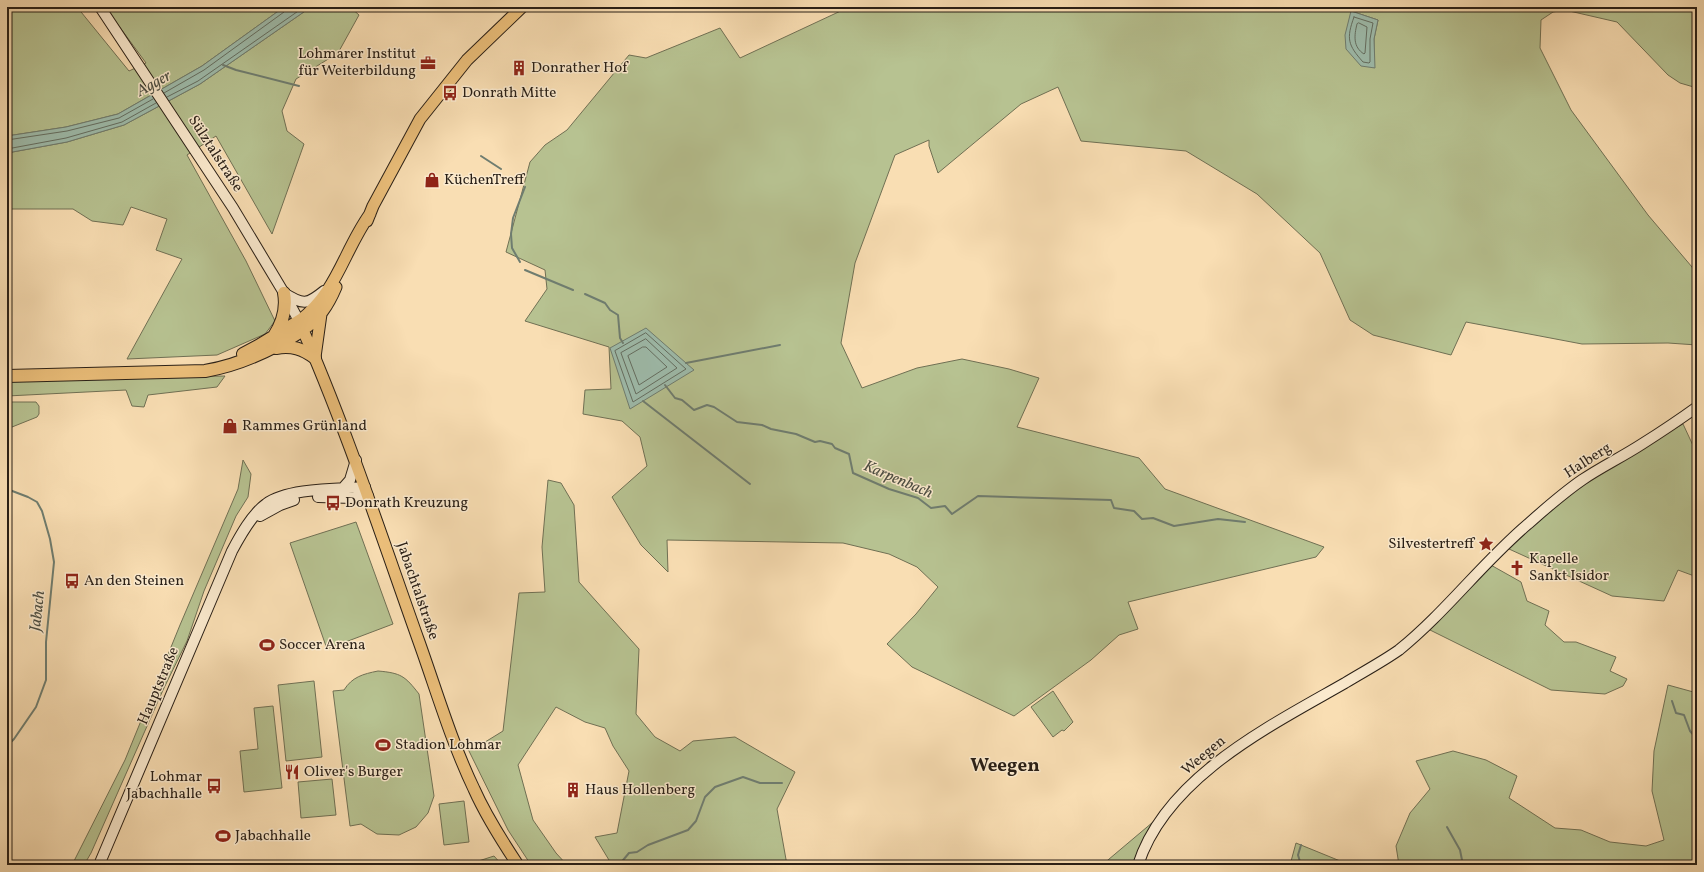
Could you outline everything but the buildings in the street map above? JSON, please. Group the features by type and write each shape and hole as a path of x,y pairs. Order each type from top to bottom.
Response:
{"highway":[{"path":"273,343 285,311 284,293"},
{"path":"7,376 205,371 233,365 273,343 301,325"},
{"path":"7,370 203,364 239,356 258,346 273,343 295,347 306,351 315,358"}],"main road":[{"name":"Sülztalstraße","path":"100,7 233,208 284,293 301,325"},
{"path":"301,325 317,320 333,296 373,206 420,119 466,60 522,7"},
{"path":"284,293 304,302 311,301 324,291 370,214"},
{"path":"301,325 333,284 361,227"},
{"path":"315,358 321,314"},
{"name":"Jabachtalstraße","path":"301,325 334,402 356,460 460,756 474,790 518,865"},
{"name":"Halberg","path":"1281,721 1397,651 1425,628 1526,525 1581,481 1642,444 1697,407"},
{"path":"342,489 350,480 356,460"},
{"path":"342,489 366,491"},
{"name":"Hauptstraße","path":"99,865 232,551 243,532 266,504 277,498 294,494 342,489"},
{"path":"251,522 285,503 316,497 353,498 366,491"},
{"name":"Weegen","path":"1138,865 1143,849 1155,825 1170,807 1210,767 1281,721"}],"green space":[{"path":"7,7 77,7 129,71 146,63 105,7 284,7 202,66 118,114 66,127 7,136"},
{"path":"311,7 350,7 359,15 338,53 296,79 282,111 287,131 304,144 272,234 216,136 187,155 246,261 275,321 265,334 217,355 127,359 182,259 156,250 167,219 131,207 123,225 92,221 73,209 7,209 7,153 67,142 124,125 200,84"},
{"path":"846,7 1697,7 1697,88 1680,83 1668,75 1617,22 1565,10 1553,12 1541,20 1540,48 1571,110 1648,215 1697,275 1697,345 1668,343 1582,344 1466,322 1451,355 1373,335 1350,320 1320,253 1257,194 1186,151 1081,141 1058,87 1021,104 938,173 929,146 929,140 895,155 855,263 841,343 862,388 917,368 962,359 1009,369 1039,378 1017,427 1139,458 1165,489 1324,547 1316,557 1128,602 1138,629 1119,635 1091,660 1014,716 912,667 887,644 916,614 938,587 917,567 889,554 843,543 667,540 668,572 641,545 612,497 647,466 640,437 622,421 583,414 585,390 611,389 609,347 525,321 547,289 545,270 506,252 530,162 545,145 567,130 629,55 646,58 720,28 740,58 847,8","holes":["1351,11 1378,20 1374,39 1374,68"]},
{"path":"225,376 217,387 148,395 144,407 132,406 126,390 7,396 7,380"},
{"path":"7,402 36,402 39,406 39,414 37,417 7,429"},
{"path":"1683,424 1697,454 1697,577 1678,570 1664,601 1612,596 1509,549 1545,515 1583,484 1619,460"},
{"path":"243,460 251,474 248,497 236,516 204,591 187,641 163,690 91,853 84,865 72,865 125,760 238,489"},
{"path":"548,480 561,483 574,505 579,582 639,649 636,714 655,737 680,751 693,741 735,737 795,772 777,809 787,865 612,865 595,837 617,833 629,771 613,746 605,728 585,722 556,707 518,765 533,820 556,853 567,865 531,865 508,830 468,749 477,747 503,731 519,593 545,592 542,547"},
{"path":"356,522 393,624 327,649 290,543"},
{"path":"1489,564 1521,582 1527,601 1549,611 1545,625 1564,642 1576,642 1616,657 1610,671 1627,679 1623,686 1605,694 1551,690 1428,629"},
{"name":"Stadion Lohmar","path":"378,671 402,676 419,694 434,796 428,813 416,827 399,835 377,834 361,824 350,826 333,691 344,690 354,679 367,673"},
{"path":"314,681 322,757 286,761 278,685"},
{"path":"1668,685 1697,693 1697,865 1399,865 1396,846 1410,813 1430,789 1416,761 1453,751 1486,760 1517,776 1509,798 1555,828 1581,830 1610,842 1646,846 1664,840 1652,791 1654,751"},
{"path":"1053,691 1073,722 1064,731 1062,730 1053,737 1031,707"},
{"path":"273,706 282,788 244,792 240,751 258,749 254,708"},
{"path":"332,779 336,815 301,818 298,782"},
{"path":"464,801 469,842 444,845 439,804"},
{"path":"1153,822 1134,863 1140,865 1102,865"},
{"path":"1296,843 1350,865 1290,865"},
{"path":"494,856 502,865 466,865"}],"water":[{"path":"284,7 311,7 200,84 124,125 67,142 7,153 7,136 66,127 118,114 202,66"},
{"path":"1351,11 1378,20 1374,39 1375,68 1361,66 1346,49 1345,35"},
{"path":"646,328 694,370 630,409 610,348"}],"waterway":[{"name":"Karpenbach","path":"223,65 236,70 299,86"},
{"name":"Karpenbach","path":"481,156 501,169"},
{"name":"Karpenbach","path":"520,262 512,248 511,234 513,218 525,187"},
{"name":"Karpenbach","path":"525,270 573,290"},
{"name":"Karpenbach","path":"585,294 605,303 610,310 618,315 620,338 623,343"},
{"path":"686,363 780,345"},
{"name":"Karpenbach","path":"665,385 675,398 682,400 694,410 707,405 714,407 737,422 762,425 771,429 796,434 815,442 820,441 832,444 835,448 849,454 853,473 889,489 918,498 931,508 945,506 952,514 978,496 1111,500 1114,508 1134,511 1142,519 1153,518 1174,526 1218,519 1245,522"},
{"path":"643,401 750,484"},
{"name":"Jabach","path":"7,489 37,502 42,511 50,539 54,562 46,642 46,680 36,707 14,739 7,746"},
{"path":"1672,701 1676,713 1684,715 1690,731 1697,739"},
{"path":"619,865 629,853 637,852 648,845 688,830 696,821 705,797 715,787 743,777 760,783 782,783"},
{"path":"1447,827 1460,850 1463,865"},
{"path":"1301,845 1298,855 1301,865"}],"place":[{"name":"Lohmarer Institut für Weiterbildung","path":"428,63"},
{"name":"Donrather Hof","path":"519,68"},
{"name":"Donrath Mitte","path":"450,93"},
{"name":"KüchenTreff","path":"432,180"},
{"name":"Rammes Grünland","path":"230,426"},
{"name":"Donrath Kreuzung","path":"333,503"},
{"name":"Silvestertreff","path":"1486,544"},
{"name":"Kapelle Sankt Isidor","path":"1517,568"},
{"name":"An den Steinen","path":"72,581"},
{"name":"Soccer Arena","path":"267,645"},
{"name":"Stadion Lohmar","path":"383,745"},
{"name":"Oliver's Burger","path":"292,772"},
{"name":"Lohmar Jabachhalle","path":"214,786"},
{"name":"Haus Hollenberg","path":"573,790"},
{"name":"Jabachhalle","path":"223,836"}],"district":[{"name":"Weegen","path":"1005,766"}],"water label":[{"name":"Agger","path":"154,84"}]}
